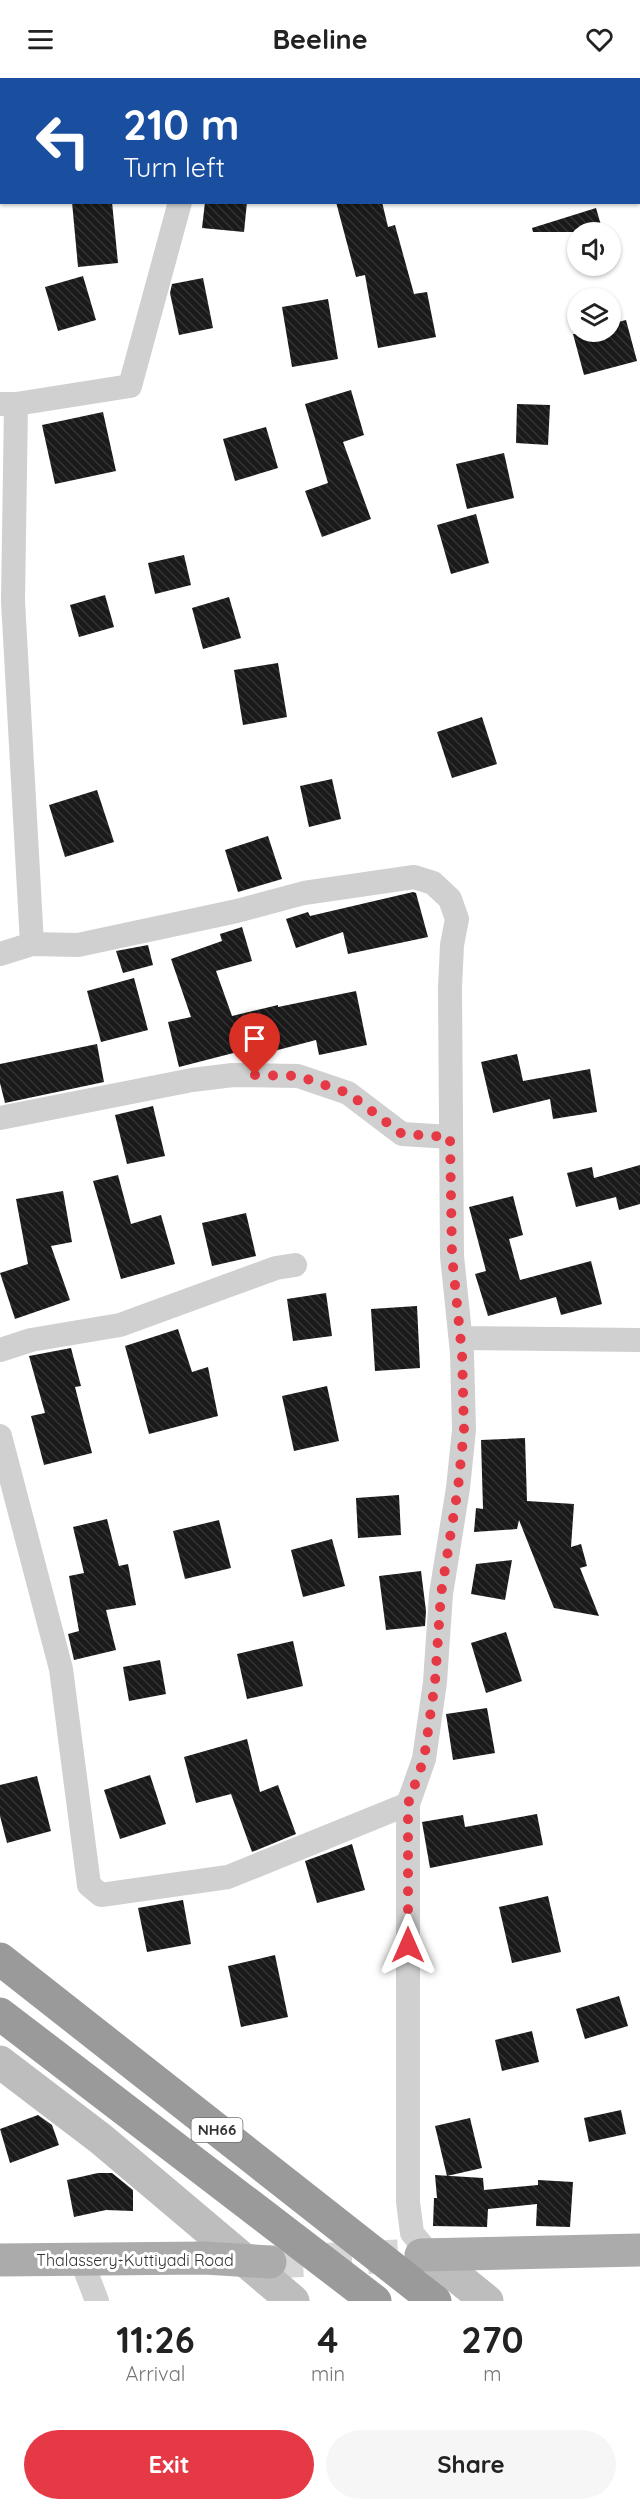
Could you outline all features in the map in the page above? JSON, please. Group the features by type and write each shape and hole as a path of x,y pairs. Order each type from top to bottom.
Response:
{"highway":[{"name":"NH66","path":"0,1959 435,2301"},
{"name":"NH66","path":"0,2013 375,2301"}],"main road":[{"path":"426,2255 640,2250"},
{"name":"Thalassery-Kuttiyadi Road","path":"0,2260 206,2258 258,2262"}],"street":[{"path":"33,945 13,601 8,404 130,386 179,204"},
{"path":"0,954 33,945 78,945 237,911 304,893 364,883 414,877 433,883 450,899 457,919 452,945 450,988 452,1256 461,1338 464,1430 458,1488 441,1594 435,1682 424,1759 408,1804 408,2202 412,2233 426,2255 487,2301"},
{"path":"0,1118 192,1080 232,1075 298,1076 348,1093 402,1134 450,1137"},
{"path":"0,1350 31,1340 120,1325 276,1268 295,1264"},
{"path":"461,1338 640,1340"},
{"path":"0,1436 61,1669 89,1885 101,1895 228,1877 408,1804"},
{"path":"0,2062 258,2262 293,2301"},
{"path":"81,2259 97,2301"}],"building":[{"path":"72,204 112,204 118,263 78,267"},
{"path":"205,204 247,204 244,232 202,228"},
{"path":"337,204 382,204 388,227 395,225 414,294 427,292 436,337 378,348 365,275 356,277"},
{"path":"596,208 600,222 567,222 567,232 533,232 532,228"},
{"path":"83,276 96,320 58,331 45,287"},
{"path":"203,278 213,328 179,335 170,293 172,284"},
{"path":"328,299 338,359 292,367 282,307"},
{"path":"626,320 637,361 584,375 575,342 621,342 621,321"},
{"path":"351,390 364,435 343,442 371,519 322,537 305,491 328,483 305,404"},
{"path":"517,404 550,405 548,445 516,443"},
{"path":"103,412 116,471 55,484 42,425"},
{"path":"266,427 278,468 235,481 223,439"},
{"path":"504,453 514,498 467,509 456,464"},
{"path":"476,514 489,563 451,574 437,525"},
{"path":"184,555 191,585 155,594 148,563"},
{"path":"105,595 114,627 79,637 70,605"},
{"path":"229,597 241,638 203,649 192,608"},
{"path":"278,663 287,717 243,725 234,670"},
{"path":"482,717 497,764 452,778 437,732"},
{"path":"332,779 341,819 309,827 300,786"},
{"path":"97,790 114,842 65,857 49,805"},
{"path":"268,836 282,879 238,892 225,850"},
{"path":"416,893 428,937 348,954 343,932 296,948 286,919 308,912 310,916"},
{"path":"242,927 252,961 216,971 232,1016 356,991 367,1045 319,1055 316,1040 251,1057 249,1049 179,1067 168,1022 191,1017 171,959 222,941 220,934"},
{"path":"148,945 153,965 123,973 116,951"},
{"path":"134,978 148,1030 101,1042 87,991"},
{"path":"97,1044 104,1082 5,1103 0,1083 0,1064"},
{"path":"517,1054 523,1081 590,1069 597,1112 553,1119 550,1099 493,1113 481,1062"},
{"path":"153,1106 165,1156 127,1164 115,1115"},
{"path":"640,1165 640,1204 619,1210 616,1197 576,1207 567,1173 592,1167 594,1178"},
{"path":"118,1175 131,1224 161,1215 175,1264 121,1279 93,1181"},
{"path":"63,1191 72,1242 51,1246 70,1300 15,1319 0,1273 28,1264 16,1199"},
{"path":"513,1196 523,1235 509,1239 520,1280 591,1261 602,1304 561,1315 556,1297 488,1316 475,1274 486,1271 469,1207"},
{"path":"246,1213 256,1256 212,1266 202,1223"},
{"path":"326,1293 332,1336 293,1341 287,1299"},
{"path":"417,1306 420,1368 375,1371 371,1309"},
{"path":"178,1329 192,1372 208,1367 218,1416 149,1434 125,1346"},
{"path":"71,1348 81,1386 75,1387 92,1453 44,1465 31,1416 45,1413 29,1356"},
{"path":"327,1386 339,1441 294,1451 282,1396"},
{"path":"525,1438 527,1501 574,1504 571,1547 581,1544 587,1566 580,1568 599,1616 554,1608 519,1520 517,1529 474,1532 476,1508 483,1509 481,1440"},
{"path":"399,1495 401,1535 358,1538 356,1498"},
{"path":"107,1519 119,1566 128,1564 136,1605 106,1610 116,1650 74,1660 68,1634 79,1631 69,1576 84,1573 73,1527"},
{"path":"219,1520 231,1568 185,1579 173,1531"},
{"path":"332,1539 345,1586 303,1597 291,1550"},
{"path":"512,1560 505,1600 471,1594 476,1564"},
{"path":"421,1571 426,1611 425,1626 386,1630 379,1576"},
{"path":"506,1632 522,1681 486,1693 471,1643"},
{"path":"293,1641 303,1686 247,1699 237,1654"},
{"path":"160,1660 166,1694 129,1701 123,1667"},
{"path":"487,1708 495,1753 453,1760 446,1714"},
{"path":"247,1739 260,1792 278,1785 296,1834 252,1852 231,1794 196,1803 184,1757"},
{"path":"150,1775 166,1824 120,1839 104,1790"},
{"path":"37,1776 51,1831 7,1843 0,1816 0,1785"},
{"path":"537,1814 543,1845 430,1868 422,1822 463,1815 465,1827"},
{"path":"352,1844 365,1890 317,1903 305,1861"},
{"path":"548,1896 561,1952 512,1963 499,1907"},
{"path":"183,1900 191,1944 147,1952 138,1908"},
{"path":"275,1955 288,2017 241,2027 228,1966"},
{"path":"619,1996 628,2026 585,2039 576,2009"},
{"path":"532,2031 539,2062 502,2071 495,2040"},
{"path":"621,2110 626,2134 589,2142 584,2118"},
{"path":"38,2115 52,2125 59,2145 10,2163 0,2129"},
{"path":"470,2118 482,2168 447,2176 435,2126"},
{"path":"98,2173 112,2173 133,2190 133,2211 106,2210 74,2217 67,2180"},
{"path":"435,2175 483,2178 484,2190 538,2185 538,2180 573,2182 570,2227 536,2226 537,2204 488,2209 487,2227 433,2226 434,2198 437,2198"}],"tunnel":[{"path":"270,2262 398,2256"}],"route":[{"path":"255,1075 298,1076 348,1093 375,1116 402,1134 450,1137 452,1256 462,1353 464,1430 458,1488 441,1594 435,1682 424,1759 408,1804 408,1945"}]}
